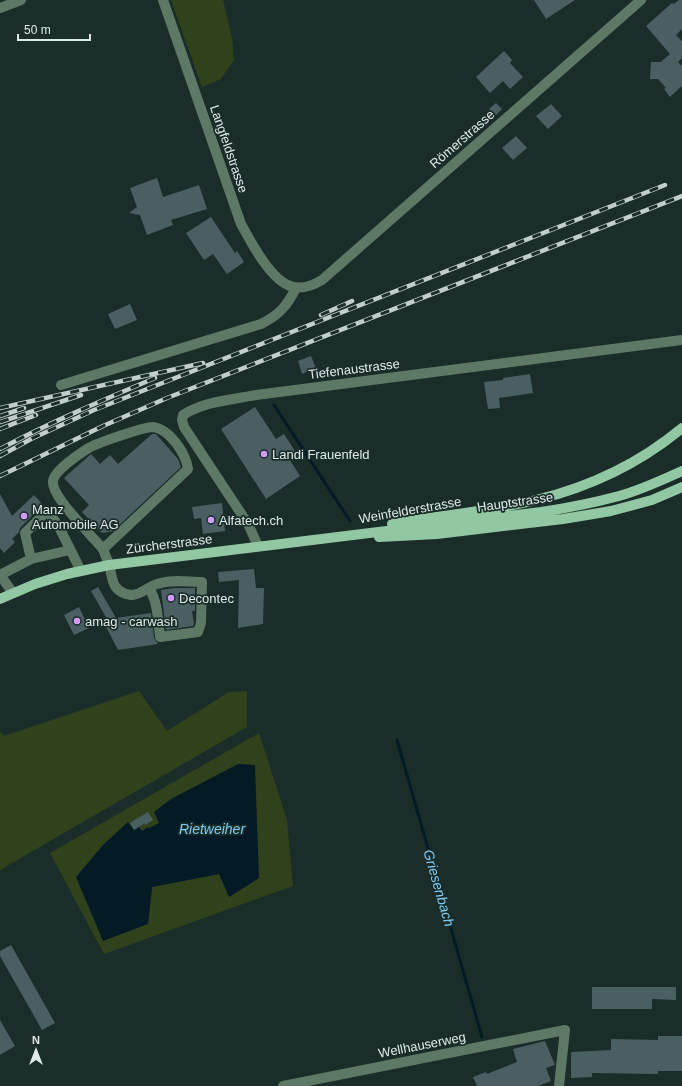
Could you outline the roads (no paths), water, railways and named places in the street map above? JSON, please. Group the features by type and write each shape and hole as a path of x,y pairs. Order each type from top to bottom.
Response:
{"main road":[{"name":"Weinfelderstrasse","path":"345,536 401,522 528,502 569,491 602,478 639,458 682,428"},
{"name":"Hauptstrasse","path":"345,536 541,512 580,505 620,496 682,471"},
{"name":"Weinfelderstrasse","path":"345,536 386,538 409,537 563,519 611,511 652,500 682,487"},
{"name":"Zürcherstrasse","path":"0,599 35,584 109,564 345,536"}],"street":[{"path":"0,8 21,0"},
{"name":"Langfeldstrasse","path":"163,0 241,224 252,245 274,275 285,284 296,288"},
{"name":"Römerstrasse","path":"296,288 305,287 322,280 641,0"},
{"path":"61,385 261,324 280,312 296,288"},
{"name":"Tiefenaustrasse","path":"258,546 248,524 184,426 182,420 183,415 190,411 206,405 256,395 682,340"},
{"path":"103,549 188,469 187,462 174,440 163,430 152,427 129,433 88,448 56,472 53,481 54,490 68,510 103,549 109,564 115,588 121,592 132,595 155,584 164,582 202,582 201,623 198,632 160,637 155,601 149,588"},
{"path":"31,559 25,533 44,514 49,514 58,525 81,571"},
{"path":"13,593 0,575 31,559 70,550"},
{"name":"Wellhauserweg","path":"283,1086 565,1030 559,1086"}],"water":[{"name":"Rietweiher","path":"238,764 255,765 259,878 229,897 219,874 152,887 148,924 103,941 76,877 103,845 128,822 134,830 139,827 142,831 148,827 149,829 159,823 154,812 171,799"}],"waterway":[{"name":"Griesenbach","path":"274,405 350,521"},
{"name":"Griesenbach","path":"397,740 482,1037"}],"railway":[{"path":"0,456 31,439 94,410 665,185"},
{"path":"0,476 103,426 167,398 682,196"},
{"path":"321,315 352,301"},
{"path":"0,408 203,363"},
{"path":"0,449 58,420 155,378"},
{"path":"0,422 81,395"},
{"path":"0,416 24,408"},
{"path":"0,429 36,415"}],"place":[{"name":"Landi Frauenfeld","path":"264,454"},
{"name":"Manz Automobile AG","path":"24,516"},
{"name":"Alfatech.ch","path":"211,520"},
{"name":"Decontec","path":"171,598"},
{"name":"amag - carwash","path":"77,621"}]}
